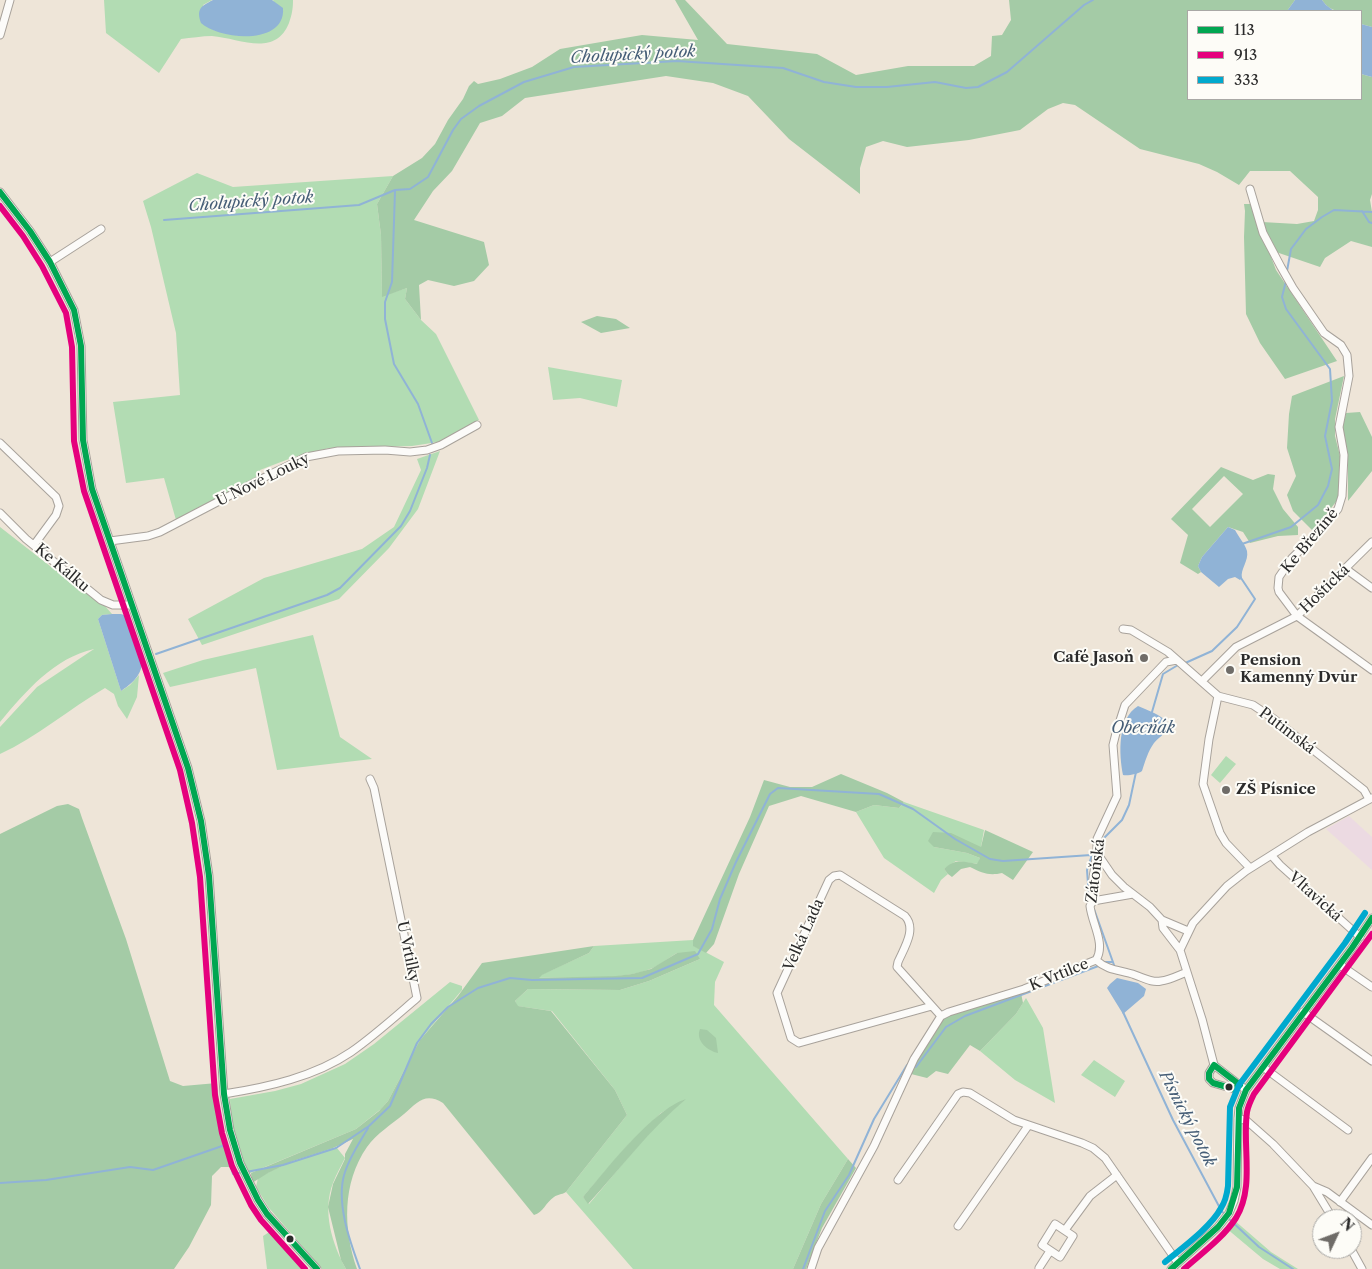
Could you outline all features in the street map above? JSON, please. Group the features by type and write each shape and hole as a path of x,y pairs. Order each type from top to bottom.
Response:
{"street":[{"path":"0,35 10,0"},
{"name":"Ke Březině","path":"1250,189 1263,233 1289,282 1324,333 1341,345 1348,355 1349,376 1338,427 1344,455 1342,496 1338,508 1320,531 1292,558 1284,570 1278,583 1279,592 1297,616 1372,670"},
{"path":"0,192 30,231 50,262 74,310 81,346 82,440 92,489 188,768 201,821 209,876 224,1094 230,1130 240,1163 258,1200 267,1214 317,1269"},
{"path":"50,262 101,229"},
{"name":"U Nové Louky","path":"110,541 148,536 160,532 306,457 338,451 385,450 410,452 427,450 456,438 477,425"},
{"path":"0,443 56,498 59,506 56,515 34,545"},
{"name":"Ke Kálku","path":"0,513 34,545 100,600 113,606 132,605"},
{"name":"Hoštická","path":"1202,681 1236,647 1297,616 1372,542"},
{"path":"1346,569 1372,588"},
{"name":"Putimská","path":"1123,629 1131,630 1156,644 1180,662 1218,696 1253,705 1274,719 1364,790 1371,799"},
{"name":"Zátoňská","path":"1100,963 1098,956 1100,947 1090,906 1093,900 1097,847 1117,796 1113,745 1116,733 1125,706 1166,662 1180,662"},
{"path":"1218,696 1209,738 1203,784 1220,833 1226,843 1250,868"},
{"name":"U Vrtilky","path":"224,1094 265,1087 310,1073 332,1063 352,1052 417,998 374,788 370,779"},
{"path":"1180,950 1188,931 1227,886 1250,868 1308,832 1371,799"},
{"path":"1097,847 1112,875 1150,907 1162,920 1188,931"},
{"name":"Vltavická","path":"1272,856 1360,937"},
{"name":"Velká Lada","path":"932,1006 799,1043 791,1038 777,993 829,880 834,876 840,875 910,921 912,929 897,967 942,1016"},
{"path":"1093,900 1133,894"},
{"path":"1171,1269 1200,1244 1227,1216 1234,1201 1237,1187 1239,1108 1246,1090 1340,965 1372,918"},
{"path":"1162,920 1163,928 1180,950 1202,1019 1214,1065 1246,1090"},
{"name":"K Vrtilce","path":"942,1016 948,1012 1100,963 1154,982 1164,981 1187,972"},
{"path":"1340,965 1372,987"},
{"path":"1303,1012 1372,1061"},
{"path":"811,1269 824,1235 874,1146 914,1059 942,1016"},
{"path":"1214,1065 1208,1073 1209,1080 1213,1083 1234,1088 1240,1085"},
{"path":"1263,1067 1348,1130"},
{"path":"898,1180 950,1103 958,1094 963,1092 970,1093 1014,1120 1094,1148 1105,1158 1178,1263"},
{"path":"1238,1118 1247,1121 1266,1138 1313,1186 1327,1209"},
{"path":"958,1226 1028,1126"},
{"path":"1340,1202 1372,1158"},
{"path":"1065,1230 1090,1196 1117,1175"},
{"path":"1313,1186 1327,1192 1372,1225"},
{"path":"1055,1224 1073,1236 1060,1257 1050,1251 1042,1245 1055,1224"},
{"path":"1039,1268 1050,1251"}],"shaded area":[{"path":"1349,816 1372,837 1372,870 1326,829"}],"green space":[{"path":"104,0 212,0 203,5 213,30 240,36 274,1 272,0 293,0 289,23 283,34 275,40 266,43 255,43 212,36 181,39 159,73 106,33"},
{"path":"675,0 685,0 727,44 817,54 856,75 908,66 974,66 991,56 992,36 1002,35 1011,20 1009,0 1295,0 1288,10 1187,10 1187,100 1362,100 1362,74 1372,77 1372,194 1370,200 1372,247 1351,241 1325,258 1320,267 1276,252 1262,222 1297,224 1314,221 1318,210 1318,197 1290,171 1250,171 1239,185 1199,164 1140,149 1075,105 1063,103 1048,109 1020,130 969,140 907,147 883,141 866,147 860,168 860,194 789,139 748,96 713,83 666,76 525,98 502,116 480,123 452,171 433,191 414,220 484,242 489,265 474,281 454,286 428,280 419,285 421,320 405,299 407,288 382,297 381,235 377,204 393,176 422,158 435,144 469,86 474,81 478,84 500,79 532,67 560,49 642,35 698,40"},
{"path":"1322,0 1372,0 1372,27 1362,24 1362,10 1335,10 1326,5"},
{"path":"197,173 233,187 393,176 377,204 381,235 382,296 407,288 405,299 421,320 436,334 479,420 438,442 412,446 329,448 294,457 260,470 256,477 176,520 164,478 126,483 113,402 180,395 176,333 143,201"},
{"path":"1244,204 1251,204 1276,270 1337,361 1285,379 1260,343 1246,314"},
{"path":"597,316 616,319 630,328 601,333 581,322"},
{"path":"548,367 622,380 617,407 580,398 553,400"},
{"path":"1344,376 1335,419 1335,436 1340,456 1339,498 1313,531 1293,511 1287,495 1296,476 1287,448 1292,396"},
{"path":"1360,412 1372,437 1372,471 1348,501 1348,457 1342,429 1346,413"},
{"path":"440,451 418,509 389,548 339,599 202,645 188,619 264,578 362,549 394,527 421,470 417,459"},
{"path":"1221,467 1253,480 1268,474 1275,475 1273,489 1283,509 1298,527 1298,535 1278,536 1250,543 1243,532 1228,527 1202,557 1198,566 1201,572 1198,574 1180,563 1188,535 1171,519","holes":["1224,476 1243,494 1210,527 1192,509"]},
{"path":"0,527 105,606 112,614 102,615 98,619 121,691 139,675 137,697 127,719 118,706 114,694 105,688 27,739 0,754 0,727 37,687 94,649 66,660 42,677 0,722"},
{"path":"313,635 340,737 372,759 277,770 256,668 170,687 163,673 203,660"},
{"path":"1226,756 1236,764 1220,783 1211,775"},
{"path":"841,774 904,802 899,808 874,805 856,812 801,796 769,806 739,874 714,944 706,953 693,946 693,940 750,817 764,780 790,787 812,787"},
{"path":"904,802 984,830 981,847 934,847 967,853 980,858 978,864 956,861 944,869 948,874 941,880 934,893 884,858 856,812 874,805 899,808"},
{"path":"68,804 79,809 126,939 170,1081 183,1086 217,1083 221,1123 233,1167 221,1167 212,1176 211,1205 189,1247 174,1269 0,1269 0,834 57,806"},
{"path":"985,830 1033,852 1013,880 1002,873 986,873 970,867 961,869 952,877 944,869 952,863 977,864 980,858 967,853 934,847 928,841 933,832 951,833 981,847"},
{"path":"693,940 694,946 724,962 715,982 714,1005 848,1159 821,1204 793,1269 633,1269 566,1192 627,1115 615,1090 552,1011 517,1006 515,1001 528,989 620,990 649,981 700,959 677,953 653,968 638,973 595,978 538,978 589,953 594,946","holes":["684,1100 658,1124 589,1204 583,1197 627,1146 661,1113"]},
{"path":"594,946 589,953 539,978 632,974 651,969 677,953 695,951 700,959 649,981 620,990 528,989 515,1001 518,1006 551,1011 615,1090 627,1115 566,1192 551,1199 540,1212 534,1215 443,1103 431,1098 418,1102 380,1133 367,1147 359,1161 349,1191 347,1206 349,1238 357,1269 346,1269 341,1260 328,1207 333,1184 353,1139 333,1148 293,1161 252,1183 251,1173 356,1129 379,1111 388,1101 420,1040 458,996 482,963"},
{"path":"450,982 462,986 462,990 420,1040 388,1101 381,1109 356,1129 248,1174 231,1123 230,1099 301,1084 345,1064 374,1044"},
{"path":"1021,993 1023,1003 1016,1014 980,1051 970,1045 948,1074 936,1071 927,1078 911,1074 914,1062 927,1037 945,1016"},
{"path":"1026,998 1043,1028 1055,1103 1015,1080 980,1051 1016,1014"},
{"path":"700,1029 707,1030 716,1038 718,1053 703,1045 699,1038"},
{"path":"1094,1060 1125,1081 1115,1097 1081,1075"},
{"path":"686,1099 647,1136 588,1204 583,1197 645,1127 673,1105"},
{"path":"337,1148 345,1158 333,1183 328,1205 333,1238 346,1269 322,1269 269,1208 256,1187 258,1178 267,1173 294,1161"},
{"path":"848,1159 856,1168 822,1228 806,1269 793,1269 821,1204"},
{"path":"1234,1220 1271,1252 1298,1269 1280,1269 1263,1259 1226,1228"},
{"path":"271,1231 307,1269 267,1269 263,1236"}],"water":[{"path":"213,0 272,0 283,8 281,20 274,29 263,34 236,36 222,33 210,29 201,23 199,11 205,4"},
{"path":"1295,0 1322,0 1333,10 1288,10"},
{"path":"1362,24 1372,27 1372,77 1362,74"},
{"path":"1228,527 1235,530 1243,543 1247,551 1247,558 1242,571 1242,578 1240,580 1235,577 1228,579 1219,587 1201,572 1198,566 1202,557"},
{"path":"102,615 127,616 142,657 142,666 139,674 121,691 98,619"},
{"name":"Obecňák","path":"1138,706 1161,717 1168,723 1168,726 1152,746 1142,771 1123,775 1120,747 1123,728 1126,719"},
{"path":"1117,978 1138,983 1146,989 1144,996 1123,1014 1107,988"}],"waterway":[{"name":"Cholupický potok","path":"164,220 359,205 395,190 410,189 428,177 453,130 461,119 479,106 524,82 574,67 677,61 783,68 824,82 856,87 887,87 935,82 966,88 978,87 1007,72 1084,5 1093,0"},
{"path":"395,191 392,282 385,302 385,319 394,364 418,404 432,443"},
{"name":"Písnický potok","path":"1287,271 1291,249 1306,229 1322,217 1334,210 1372,212"},
{"path":"1362,211 1369,222 1372,223"},
{"name":"Písnický potok","path":"1242,544 1291,527 1318,505 1328,486 1332,469 1325,436 1332,401 1330,369 1286,309 1282,297 1286,281"},
{"path":"156,654 327,595 340,588 401,526 410,511 427,468 430,455"},
{"name":"Písnický potok","path":"1183,664 1212,651 1237,627 1255,599 1241,578"},
{"name":"Písnický potok","path":"1152,712 1163,674 1178,665"},
{"name":"Písnický potok","path":"1099,843 1122,820 1129,805 1136,772"},
{"path":"246,1172 283,1165 336,1148 369,1126 390,1106 417,1043 431,1024 448,1007 478,988 510,978 532,980 642,978 698,954 712,929 720,899 736,862 770,794 778,788 879,794 913,809 955,839 990,859 1003,861 1091,855"},
{"name":"Písnický potok","path":"1089,897 1087,870 1094,849"},
{"name":"Písnický potok","path":"1094,909 1114,965"},
{"name":"Písnický potok","path":"1105,962 1113,962"},
{"path":"916,1067 946,1027 965,1016 1101,965"},
{"name":"Písnický potok","path":"1123,1012 1173,1120 1225,1215"},
{"path":"803,1269 825,1211 849,1175 874,1119 907,1065"},
{"path":"360,1269 345,1221 342,1183 355,1149 368,1128"},
{"path":"0,1183 46,1180 130,1167 153,1170 225,1145 233,1174 239,1173"},
{"name":"Písnický potok","path":"1228,1218 1259,1247 1293,1269"}],"transit line":[{"name":"113","path":"0,192 30,231 50,262 74,310 81,346 83,440 92,489 188,768 201,821 209,876 224,1094 230,1130 240,1163 258,1200 267,1214 317,1269"},
{"name":"913","path":"0,206 23,236 42,266 66,313 72,347 74,441 84,491 180,770 192,823 200,877 215,1095 222,1133 232,1166 251,1205 261,1220 305,1269"},
{"name":"333","path":"1165,1262 1203,1230 1224,1203 1228,1186 1230,1107 1239,1085 1345,943 1365,913"},
{"name":"113","path":"1171,1269 1218,1227 1229,1213 1237,1187 1239,1108 1246,1090 1352,948 1372,918"},
{"name":"913","path":"1184,1269 1225,1232 1236,1218 1242,1206 1247,1180 1247,1112 1254,1094 1372,934"},
{"name":"113","path":"1214,1065 1240,1085 1234,1089 1213,1083 1209,1079 1209,1073 1214,1065"}],"place":[{"name":"Café Jasoň","path":"1144,658"},
{"name":"Pension Kamenný Dvůr","path":"1230,670"},
{"name":"ZŠ Písnice","path":"1226,790"}]}
